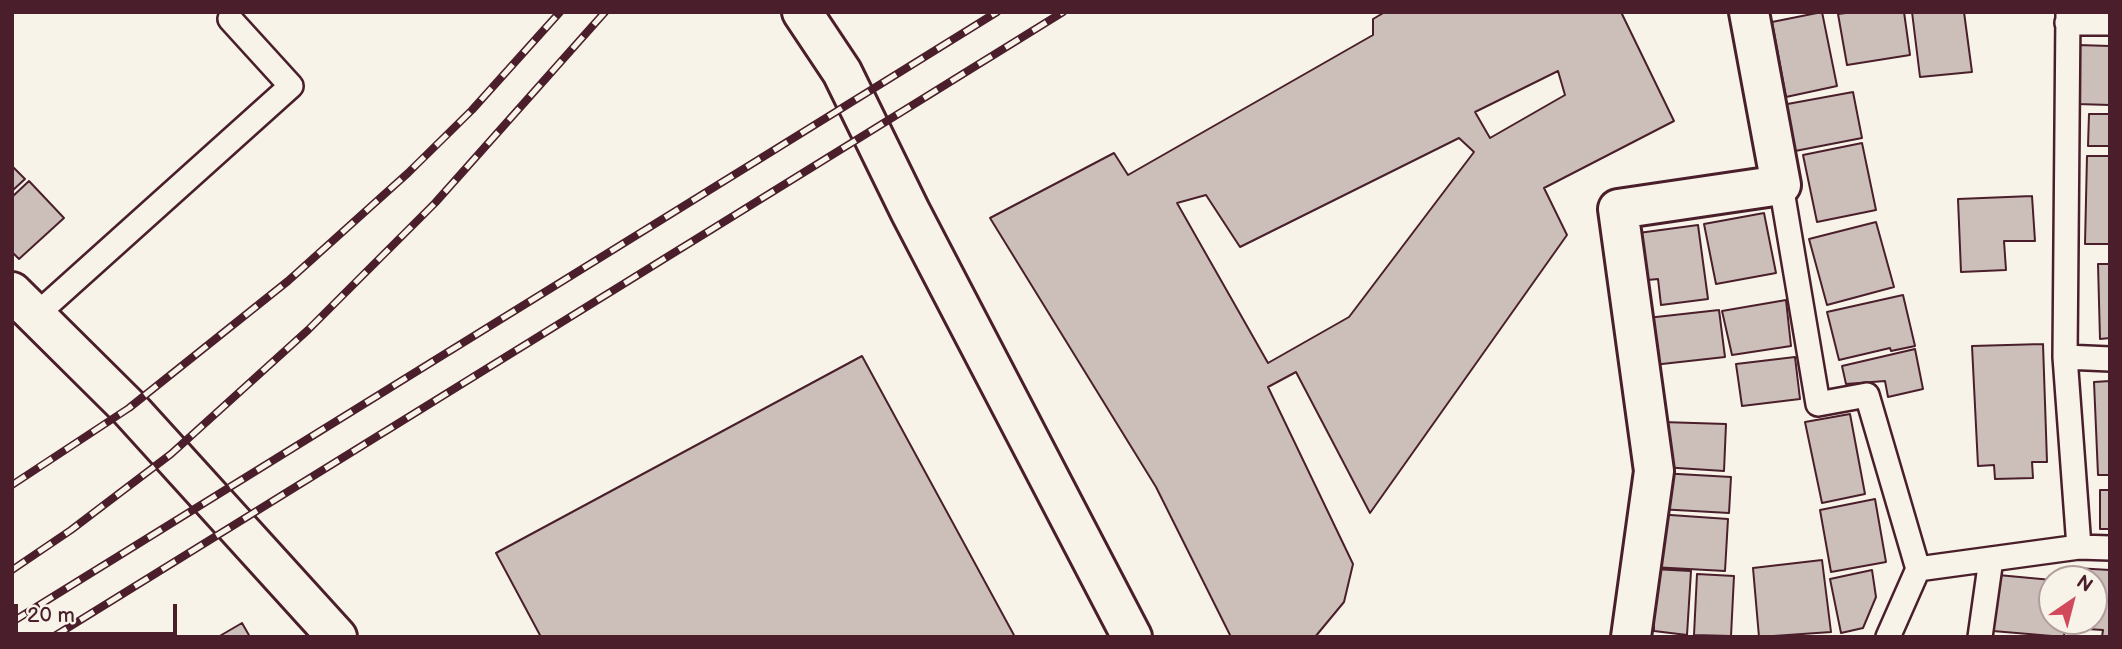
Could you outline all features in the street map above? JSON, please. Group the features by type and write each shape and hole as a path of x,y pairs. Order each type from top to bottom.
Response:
{"street":[{"path":"802,12 842,72 910,211 1132,637"},
{"path":"1631,637 1654,471 1618,209 1781,185 1749,12"},
{"path":"24,304 129,408 337,637"}],"lane":[{"path":"2079,547 2065,357 2067,17 2110,23"},
{"path":"24,304 291,86 230,19"},
{"path":"1781,185 1818,404 1867,395 1918,569 1888,637"},
{"path":"2065,357 2110,359"},
{"path":"1918,569 2079,547 2110,548"},
{"path":"1980,637 1991,559"}],"building":[{"path":"1385,12 1621,12 1674,121 1544,188 1567,235 1370,513 1296,372 1268,387 1353,564 1344,602 1315,637 1231,637 1156,487 990,218 1114,153 1128,175 1373,35 1373,19","holes":["1558,71 1565,95 1490,138 1475,112","1459,138 1474,152 1349,317 1268,363 1177,203 1206,195 1240,247"]},
{"path":"1822,12 1837,86 1786,97 1772,22"},
{"path":"1904,12 1910,55 1847,65 1838,14"},
{"path":"1912,12 1964,12 1972,72 1920,77"},
{"path":"2078,45 2110,46 2110,105 2077,104"},
{"path":"1853,92 1862,138 1790,152 1782,105"},
{"path":"2089,114 2110,114 2110,146 2088,146"},
{"path":"1862,143 1876,210 1817,222 1803,155"},
{"path":"2087,156 2110,156 2110,244 2085,244"},
{"path":"12,166 25,179 12,191"},
{"path":"29,181 64,218 19,259 12,252 12,197"},
{"path":"2032,196 2035,241 2004,241 2006,270 1961,272 1958,199"},
{"path":"1764,213 1776,273 1716,284 1704,224"},
{"path":"1876,222 1894,287 1827,305 1809,239"},
{"path":"1698,225 1708,299 1661,305 1658,279 1637,281 1631,234"},
{"path":"2098,264 2110,264 2110,338 2100,339"},
{"path":"1903,295 1915,346 1891,351 1890,348 1839,360 1827,312"},
{"path":"1786,300 1791,346 1732,355 1722,311"},
{"path":"1719,310 1725,357 1653,365 1647,318"},
{"path":"2043,344 2047,462 2032,462 2033,478 1995,479 1994,465 1978,466 1972,346"},
{"path":"1915,349 1923,389 1888,397 1885,381 1846,384 1842,366"},
{"path":"862,356 1015,637 541,637 496,553"},
{"path":"1795,357 1800,399 1742,406 1736,364"},
{"path":"2110,381 2110,475 2098,475 2094,382"},
{"path":"1850,414 1865,494 1822,503 1805,422"},
{"path":"1662,422 1726,424 1724,471 1662,467"},
{"path":"1660,473 1731,477 1729,513 1658,509"},
{"path":"2100,490 2110,490 2110,529 2100,529"},
{"path":"1875,499 1886,562 1831,572 1820,510"},
{"path":"1656,514 1728,519 1725,571 1652,567"},
{"path":"1822,560 1831,632 1759,637 1753,568"},
{"path":"1653,569 1691,571 1687,635 1654,631"},
{"path":"1872,570 1876,597 1863,628 1841,633 1830,579"},
{"path":"2110,570 2110,637 2102,637 2108,635"},
{"path":"1697,574 1734,576 1731,636 1694,635"},
{"path":"1998,575 2038,579 2038,635 1993,631"},
{"path":"242,623 250,637 218,637"}],"railway":[{"path":"12,485 129,408 288,281 408,173 472,110 560,12"},
{"path":"12,570 71,530 171,454 308,330 435,203 605,12"},
{"path":"12,622 997,12"},
{"path":"53,637 1063,12"}]}
